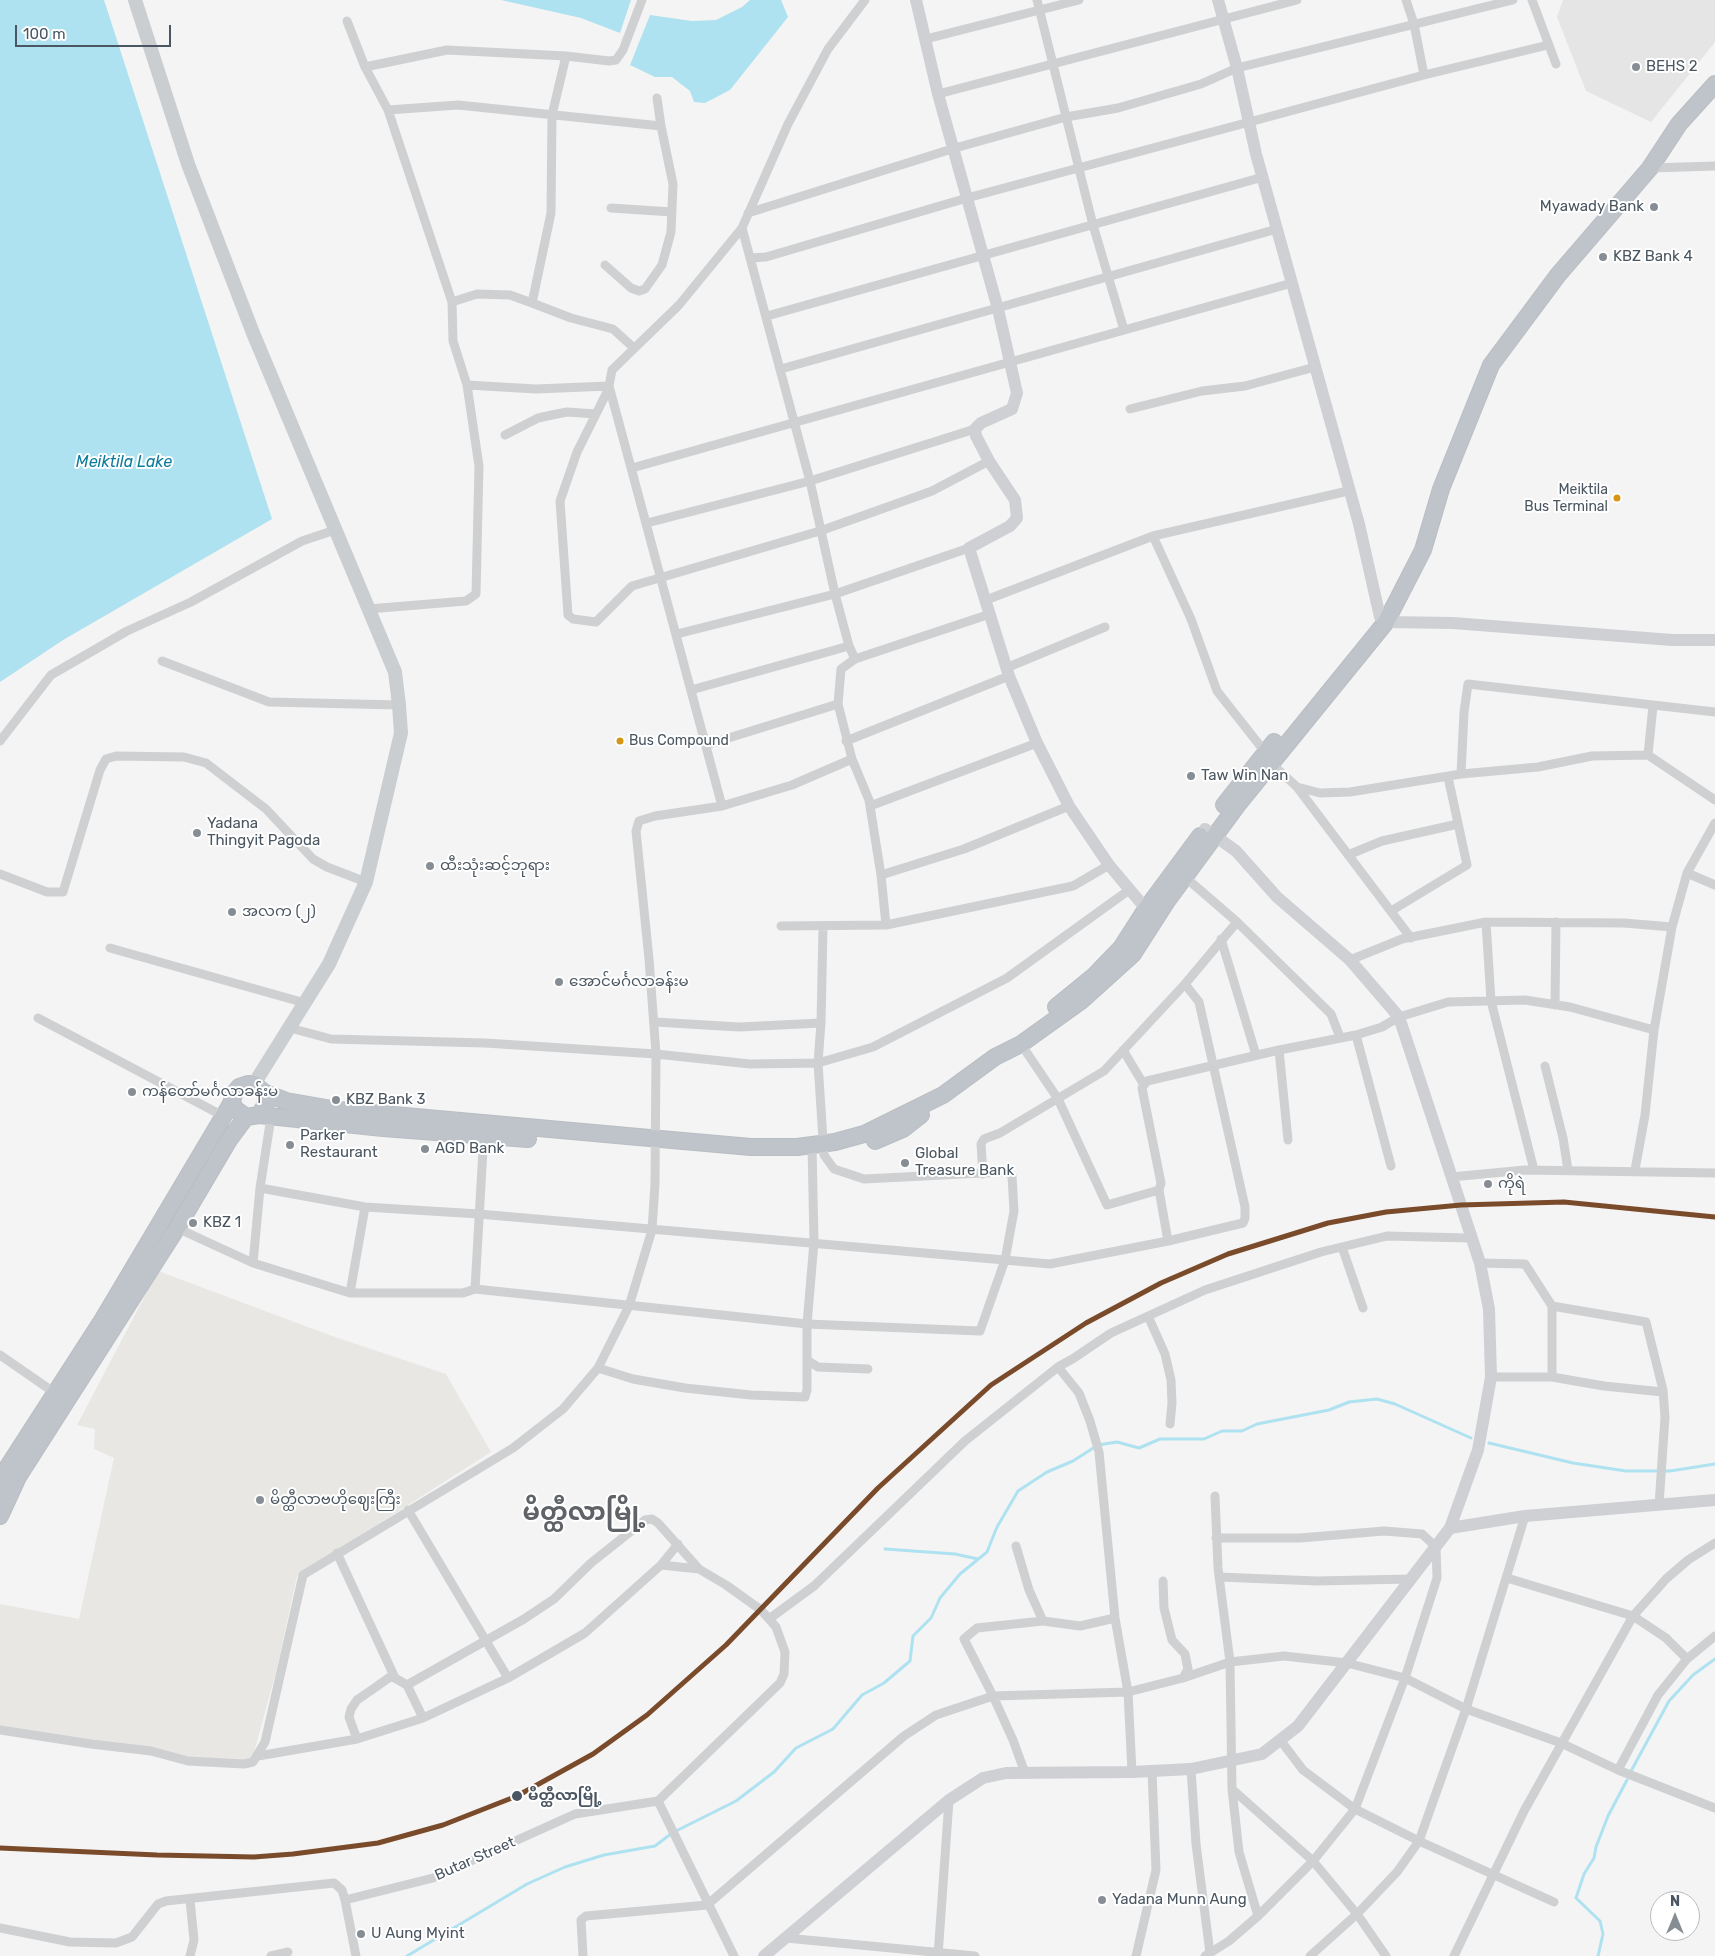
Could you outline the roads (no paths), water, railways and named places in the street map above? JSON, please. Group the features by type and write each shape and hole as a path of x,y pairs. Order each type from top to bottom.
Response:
{"highway":[{"path":"229,1110 259,1116 484,1130 654,1144 752,1146 818,1150 864,1134 943,1095 995,1057 1021,1044 1081,1001 1109,978 1133,954 1150,915 1210,832 1268,758 1386,616 1423,550 1445,479 1491,365 1558,275 1650,168 1680,124 1715,84"},
{"path":"995,1057 1016,1035 1094,976 1121,948 1184,877 1210,832"},
{"path":"0,1494 7,1468 103,1319 229,1110 235,1092 239,1087 259,1088 286,1101 484,1130"},
{"path":"0,1516 18,1477 177,1228 229,1140 259,1116 266,1104 259,1088"}],"main road":[{"path":"136,0 188,164 253,333 395,672 399,705 400,733 366,882 329,964 290,1028 259,1088"}],"street":[{"path":"366,67 447,50 616,60 623,50 642,0"},
{"path":"865,0 828,49 788,124 742,228 679,305 612,370 610,387 577,452 560,501 568,615 573,619 596,622 632,586 820,531 932,491 989,461"},
{"path":"677,634 835,594 969,548 1010,526 1017,518 1015,500 989,461 976,436 976,429 980,423 1012,409 1017,393 1012,361 955,148 938,94 916,0"},
{"path":"1037,0 1092,225 1124,330"},
{"path":"926,39 1079,0"},
{"path":"1218,0 1237,68 1263,177 1348,491 1386,616 1672,640 1715,640"},
{"path":"938,94 1297,0"},
{"path":"1406,0 1414,24 1424,75"},
{"path":"748,213 955,148 1066,117 1127,106 1201,84 1237,68 1513,0"},
{"path":"1532,0 1556,64"},
{"path":"347,21 366,67 388,110 452,302 453,341 467,385 479,466 476,594 466,601 368,609"},
{"path":"751,258 766,257 967,198 1424,75 1548,45"},
{"path":"532,303 550,214 552,115 566,56"},
{"path":"605,266 631,288 639,291 646,289 662,266 671,232 673,184 657,98"},
{"path":"388,110 458,105 661,126"},
{"path":"1650,168 1715,166"},
{"path":"767,316 1263,177"},
{"path":"611,208 672,212"},
{"path":"742,228 795,422 835,594 854,659"},
{"path":"781,370 1277,229"},
{"path":"632,468 1292,283"},
{"path":"452,302 477,294 510,295 572,318 613,329 634,348"},
{"path":"1130,409 1202,391 1245,386 1315,367"},
{"path":"467,385 536,389 610,387"},
{"path":"610,387 722,806"},
{"path":"505,435 538,418 567,412 596,414"},
{"path":"647,523 810,480 976,429"},
{"path":"986,600 1153,536 1348,491"},
{"path":"0,741 51,675 127,631 191,602 302,542 335,530"},
{"path":"1153,536 1191,618 1216,691 1268,758 1297,787 1411,938"},
{"path":"969,548 1007,672 1037,743 1069,806 1109,865 1150,915"},
{"path":"886,925 882,875 870,806 846,742 838,704 841,670 854,659 990,614"},
{"path":"846,742 1105,627"},
{"path":"691,690 849,646"},
{"path":"162,661 269,702 399,705"},
{"path":"1461,774 1464,712 1468,684 1715,712"},
{"path":"706,745 838,704"},
{"path":"1648,756 1652,706"},
{"path":"870,806 1037,743"},
{"path":"0,874 47,892 63,892 100,770 106,760 116,756 184,756 206,762 266,809 313,859 326,867 366,882"},
{"path":"1297,787 1320,793 1350,792 1461,774 1538,767 1592,756 1648,756 1715,800"},
{"path":"0,1730 91,1744 151,1750 188,1761 244,1764 253,1762 265,1742 303,1575 513,1448 563,1409 598,1368 629,1306 652,1230 655,1184 655,1022 636,831 639,822 655,816 722,806 792,785 852,759"},
{"path":"1390,911 1467,866 1448,776"},
{"path":"882,875 964,849 1069,806"},
{"path":"1635,1170 1645,1115 1654,1030 1672,927 1687,873 1715,823"},
{"path":"1348,855 1382,841 1458,824"},
{"path":"764,1956 949,1800 983,1778 1006,1773 1132,1772 1191,1769 1262,1754 1298,1726 1450,1528 1478,1450 1491,1377 1489,1308 1480,1263 1399,1017 1350,960 1277,898 1236,851 1210,832"},
{"path":"781,926 886,925 1073,886 1109,865"},
{"path":"1687,873 1715,885"},
{"path":"1184,877 1237,922 1331,1014 1340,1037"},
{"path":"290,1028 331,1039 485,1043 656,1054 750,1064 818,1063 873,1047 1007,978 1129,890"},
{"path":"983,1174 981,1144 984,1139 1000,1132 1104,1071 1185,984 1237,922"},
{"path":"1350,960 1411,938 1486,922 1624,923 1672,927"},
{"path":"1486,922 1491,1001 1534,1170"},
{"path":"1555,1004 1556,922"},
{"path":"598,1368 633,1379 685,1388 805,1398 807,1390 807,1324 814,1242 818,1150 818,1063 821,1023 823,927"},
{"path":"1221,939 1256,1056"},
{"path":"110,948 305,1003"},
{"path":"260,1188 365,1207 479,1214 1050,1264 1168,1241 1243,1223 1245,1218 1214,1065 1199,1002 1185,984"},
{"path":"1168,1241 1159,1190 1161,1183 1142,1088 1147,1081 1279,1050 1356,1035 1382,1027 1399,1017 1448,1002 1525,1000 1555,1004 1654,1030"},
{"path":"38,1018 229,1110"},
{"path":"655,1022 739,1027 821,1023"},
{"path":"1356,1035 1391,1166"},
{"path":"1021,1044 1058,1099 1107,1205 1159,1190"},
{"path":"1123,1050 1144,1085"},
{"path":"1279,1050 1288,1140"},
{"path":"1545,1066 1563,1138 1568,1170"},
{"path":"253,1264 260,1188 259,1116"},
{"path":"475,1289 484,1130"},
{"path":"177,1228 253,1264 350,1293 463,1293 475,1289 807,1324 980,1332 1004,1260 1014,1211 1012,1176 1008,1172 1002,1172 864,1180 834,1169 818,1150"},
{"path":"1451,1176 1534,1170 1635,1170 1715,1173"},
{"path":"350,1293 365,1207"},
{"path":"769,1618 814,1586 965,1441 1058,1366 1074,1358 1111,1333 1206,1290 1342,1246 1387,1236 1468,1238 1473,1241"},
{"path":"1342,1246 1363,1308"},
{"path":"1480,1263 1525,1264 1552,1306 1552,1377"},
{"path":"1552,1306 1646,1322 1663,1392 1665,1417 1660,1505"},
{"path":"1148,1316 1165,1354 1171,1380 1172,1403 1170,1424"},
{"path":"0,1356 55,1393"},
{"path":"807,1360 818,1367 868,1369"},
{"path":"1058,1366 1079,1393 1099,1452 1115,1618 1128,1692 1132,1772"},
{"path":"1491,1377 1552,1377 1604,1386 1663,1392"},
{"path":"1215,1496 1216,1538 1230,1662 1232,1789 1239,1852 1258,1916"},
{"path":"1450,1528 1525,1516 1715,1500"},
{"path":"408,1510 508,1678"},
{"path":"1310,1956 1357,1914 1397,1872 1419,1841 1466,1709 1525,1516"},
{"path":"407,1685 524,1619 554,1598 591,1564 645,1520 652,1519 658,1523 699,1569 726,1585 769,1618 776,1627 785,1652 784,1674 780,1683 658,1801 707,1905 734,1956"},
{"path":"1191,1769 1207,1955 1229,1941 1258,1916 1313,1861 1355,1809 1405,1678 1437,1578 1436,1547 1422,1534 1384,1532 1300,1538 1216,1538"},
{"path":"1454,1956 1493,1875 1561,1743 1633,1616 1666,1579 1688,1560 1715,1543"},
{"path":"258,1756 357,1739 423,1718 508,1678 585,1633 661,1565 678,1544"},
{"path":"1016,1546 1029,1590 1043,1621"},
{"path":"337,1553 395,1678 407,1685 423,1718"},
{"path":"661,1565 699,1569"},
{"path":"1220,1577 1317,1580 1410,1579"},
{"path":"1507,1578 1633,1616 1666,1638 1687,1659"},
{"path":"1163,1581 1164,1608 1172,1640 1185,1654 1188,1669 1183,1678"},
{"path":"1025,1773 1014,1740 964,1639 977,1628 1043,1621 1080,1626 1115,1618"},
{"path":"1618,1770 1658,1695 1687,1659 1715,1636"},
{"path":"583,1956 580,1920 586,1916 707,1905 904,1736 936,1715 993,1696 1128,1692 1183,1678 1230,1662 1284,1656 1347,1663 1405,1678 1466,1709 1561,1743 1618,1770 1715,1808"},
{"path":"357,1739 349,1717 350,1709 357,1700 390,1678 395,1678"},
{"path":"1281,1741 1303,1770 1355,1809 1419,1841 1554,1902"},
{"path":"1136,1956 1156,1870 1152,1771"},
{"path":"1232,1789 1313,1861 1357,1914 1386,1956"},
{"path":"938,1954 949,1800"},
{"name":"Butar Street","path":"345,1900 433,1878 575,1814 658,1801"},
{"path":"0,1928 70,1942 116,1943 132,1936 158,1904 166,1901 190,1900 334,1883 342,1890 356,1956"},
{"path":"190,1900 194,1940 190,1956"},
{"path":"786,1938 938,1954 975,1956"},
{"path":"271,1956 288,1952"}],"water":[{"name":"Meiktila Lake","path":"0,0 104,0 272,519 63,640 0,682"},
{"path":"501,0 631,0 620,33 581,18"},
{"path":"750,0 781,0 788,17 730,90 705,103 694,102 690,91 672,77 655,77 630,65 650,15 692,21 716,20 742,7"}],"waterway":[{"path":"407,1956 527,1884 565,1867 604,1855 655,1846 672,1833 736,1801 774,1772 796,1748 833,1729 862,1695 884,1683 910,1661 913,1636 931,1618 940,1598 960,1574 987,1552 997,1527 1018,1491 1047,1472 1073,1461 1098,1445 1117,1442 1139,1448 1160,1439 1204,1439 1222,1431 1242,1431 1257,1424 1329,1410 1349,1402 1377,1399 1395,1404 1471,1438"},
{"path":"1489,1443 1573,1463 1626,1471 1670,1471 1715,1464"},
{"path":"885,1549 955,1554 978,1559"},
{"path":"1630,1773 1669,1701 1693,1675 1715,1659"},
{"path":"1598,1956 1603,1934 1600,1921 1576,1898 1584,1874 1594,1858 1596,1847 1608,1816 1627,1780"}],"place":[{"name":"BEHS 2","path":"1636,67"},
{"name":"Myawady Bank","path":"1654,207"},
{"name":"KBZ Bank 4","path":"1603,257"},
{"name":"Meiktila Bus Terminal","path":"1617,498"},
{"name":"Bus Compound","path":"620,741"},
{"name":"Taw Win Nan","path":"1191,776"},
{"name":"Yadana Thingyit Pagoda","path":"197,833"},
{"name":"ထီးသုံးဆင့်ဘုရား","path":"430,866"},
{"name":"အလက (၂)","path":"232,912"},
{"name":"အောင်မင်္ဂလာခန်းမ","path":"559,982"},
{"name":"ကန်တော်မင်္ဂလာခန်းမ","path":"132,1092"},
{"name":"KBZ Bank 3","path":"336,1100"},
{"name":"Parker Restaurant","path":"290,1145"},
{"name":"AGD Bank","path":"425,1149"},
{"name":"Global Treasure Bank","path":"905,1163"},
{"name":"ကိုရဲ","path":"1488,1184"},
{"name":"KBZ 1","path":"193,1223"},
{"name":"မိတ္ထီလာဗဟိုဈေးကြီး","path":"260,1500"},
{"name":"မိတ္ထီလာမြို့","path":"517,1796"},
{"name":"Yadana Munn Aung","path":"1102,1900"},
{"name":"U Aung Myint","path":"361,1934"}],"district":[{"name":"မိတ္ထီလာမြို့","path":"584,1513"}]}
